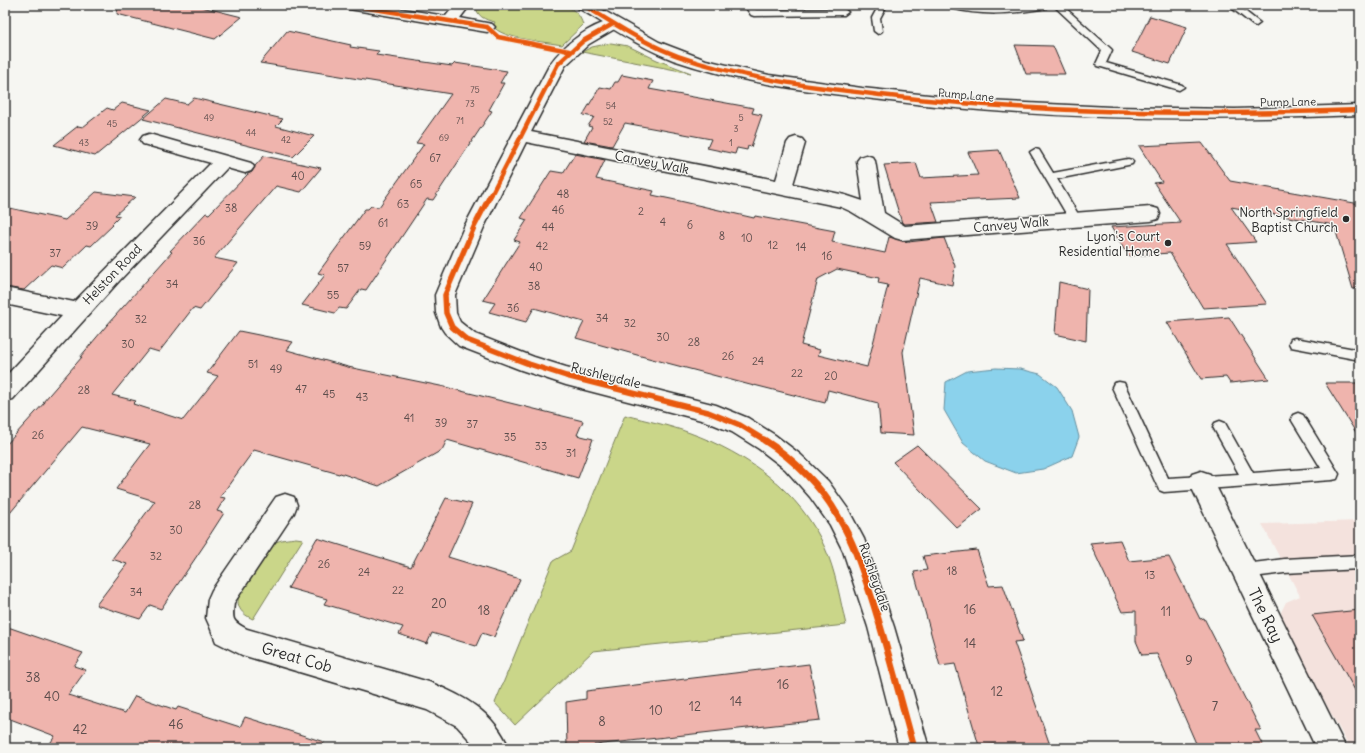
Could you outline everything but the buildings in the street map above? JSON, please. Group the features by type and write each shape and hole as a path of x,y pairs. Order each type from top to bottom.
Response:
{"street":[{"path":"349,5 487,28"},
{"path":"450,21 463,5"},
{"path":"956,5 980,10 999,10 1041,5"},
{"name":"Pump Lane","path":"585,6 613,24 656,46 705,65 759,77 812,86 917,100 1025,110 1183,114 1302,113 1360,110"},
{"name":"Rushleydale","path":"613,24 582,40 569,51 558,64 474,227 445,295 446,313 452,327 467,340 528,364 566,376 708,412 740,425 767,442 793,462 818,489 839,517 855,548 881,627 914,748"},
{"name":"Canvey Walk","path":"522,136 783,187 845,201 875,216 902,233 1151,214"},
{"path":"149,140 245,167"},
{"path":"783,187 796,143"},
{"path":"866,160 875,216"},
{"name":"Helston Road","path":"5,392 77,311 153,231 224,161"},
{"path":"5,296 77,311"},
{"name":"The Ray","path":"1201,482 1330,748"},
{"name":"Great Cob","path":"285,505 221,599 219,618 226,632 242,641 443,701 456,707 478,724 494,748"}],"lane":[{"path":"748,5 754,13 844,12"},
{"path":"878,31 876,18 883,5"},
{"path":"1057,5 1107,50 1101,64 1179,87"},
{"path":"1232,5 1256,23"},
{"path":"1035,152 1075,219"},
{"path":"1050,177 1128,162"},
{"path":"1295,343 1360,355"},
{"path":"1119,387 1164,484 1332,474 1298,419"},
{"path":"1220,427 1249,479"},
{"path":"1245,571 1284,566 1360,562"}],"shaded area":[{"path":"1360,521 1360,748 1350,748 1283,626 1281,612 1286,602 1300,596 1262,524"}],"green space":[{"path":"476,5 565,5 576,13 583,25 562,45 514,37 498,30 493,26 495,22 485,19 479,15"},
{"path":"611,43 628,46 657,60 691,73 582,52 592,47"},
{"path":"625,415 674,428 711,441 751,463 787,492 802,509 815,528 829,557 835,576 846,625 593,651 515,725 495,703 553,561 571,551"},
{"path":"285,539 303,539 253,619 244,614 239,607 238,600 244,584 272,544"}],"water":[{"path":"996,368 1020,369 1040,374 1057,387 1072,411 1079,437 1072,456 1043,469 1016,473 985,461 963,443 944,410 946,382 967,371"}],"cycle path":[{"path":"349,5 487,27 498,37 569,51"},
{"path":"583,5 637,37 678,56 723,70 746,75 839,90 986,106 1111,113 1235,114 1360,110"},
{"path":"613,24 583,41 558,64 474,227 445,295 446,313 452,327 467,340 529,364 566,376 708,412 740,425 767,442 793,462 819,489 839,517 855,548 881,627 914,748"}],"place":[{"name":"North Springfield Baptist Church","path":"1346,219"},
{"name":"Lyon's Court Residential Home","path":"1168,243"}]}
